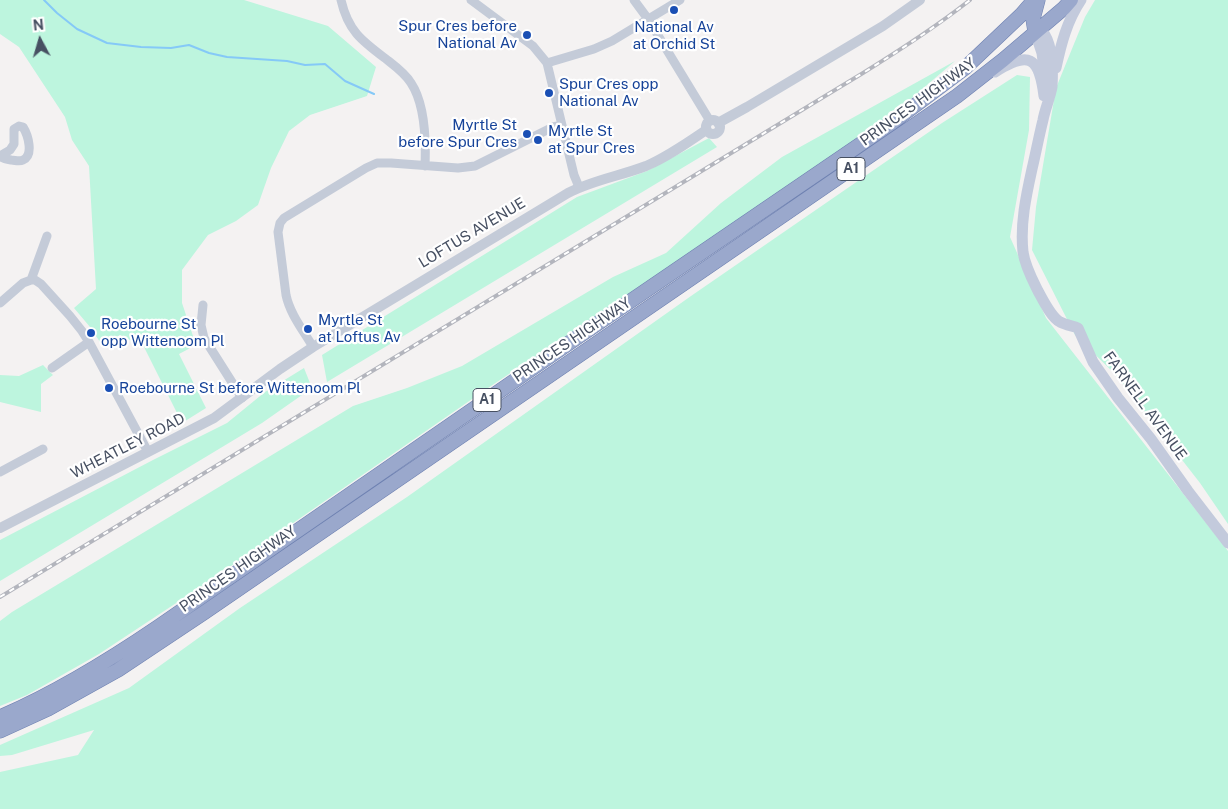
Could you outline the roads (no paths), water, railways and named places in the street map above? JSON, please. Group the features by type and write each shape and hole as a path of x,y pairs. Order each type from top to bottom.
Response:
{"highway":[{"path":"965,68 1018,28 1023,26 1036,29 1034,12 1036,0"},
{"name":"PRINCES HIGHWAY","path":"0,717 82,676 158,627 893,122 965,68 1036,0"},
{"name":"PRINCES HIGHWAY","path":"0,731 79,693 157,645 957,96 992,69 1036,29 1064,8 1070,0"}],"main road":[{"path":"1048,92 1065,33 1081,0"},
{"name":"FARNELL AVENUE","path":"1036,29 1048,92 1024,215 1023,253 1031,276 1047,307 1059,322 1078,328 1092,362 1228,543"},
{"path":"957,96 1019,60 1032,61 1038,67 1048,92"}],"street":[{"path":"340,0 346,19 356,34 398,68 412,84 418,97 422,115 426,148 425,166"},
{"path":"471,0 533,46 547,63 574,175 579,187"},
{"path":"634,0 648,19 711,124"},
{"path":"547,63 564,59 612,41 680,0"},
{"name":"LOFTUS AVENUE","path":"264,381 313,346 568,193 579,187 630,172 678,149 711,124 747,107 883,26 920,0"},
{"path":"313,346 288,304 286,295 278,232 280,223 286,216 377,164 391,163 458,168 475,166 553,127 562,125"},
{"path":"31,280 47,236"},
{"path":"0,303 23,283 31,280 37,281 40,284 82,331 148,452"},
{"path":"203,305 201,325 204,338 242,398"},
{"path":"52,368 89,342"},
{"name":"WHEATLEY ROAD","path":"0,528 214,418 264,381"},
{"path":"0,472 43,450"}],"waterway":[{"path":"44,0 77,29 107,43 171,48 189,45 209,53 227,57 287,61 305,65 325,64 345,81 374,94"}],"railway":[{"path":"0,597 863,73 918,38 970,0"}],"place":[{"name":"National Av at Orchid St","path":"674,10"},
{"name":"Spur Cres before National Av","path":"527,35"},
{"name":"Spur Cres opp National Av","path":"549,93"},
{"name":"Myrtle St before Spur Cres","path":"527,134"},
{"name":"Myrtle St at Spur Cres","path":"538,140"},
{"name":"Myrtle St at Loftus Av","path":"308,329"},
{"name":"Roebourne St opp Wittenoom Pl","path":"91,333"},
{"name":"Roebourne St before Wittenoom Pl","path":"109,388"}]}
